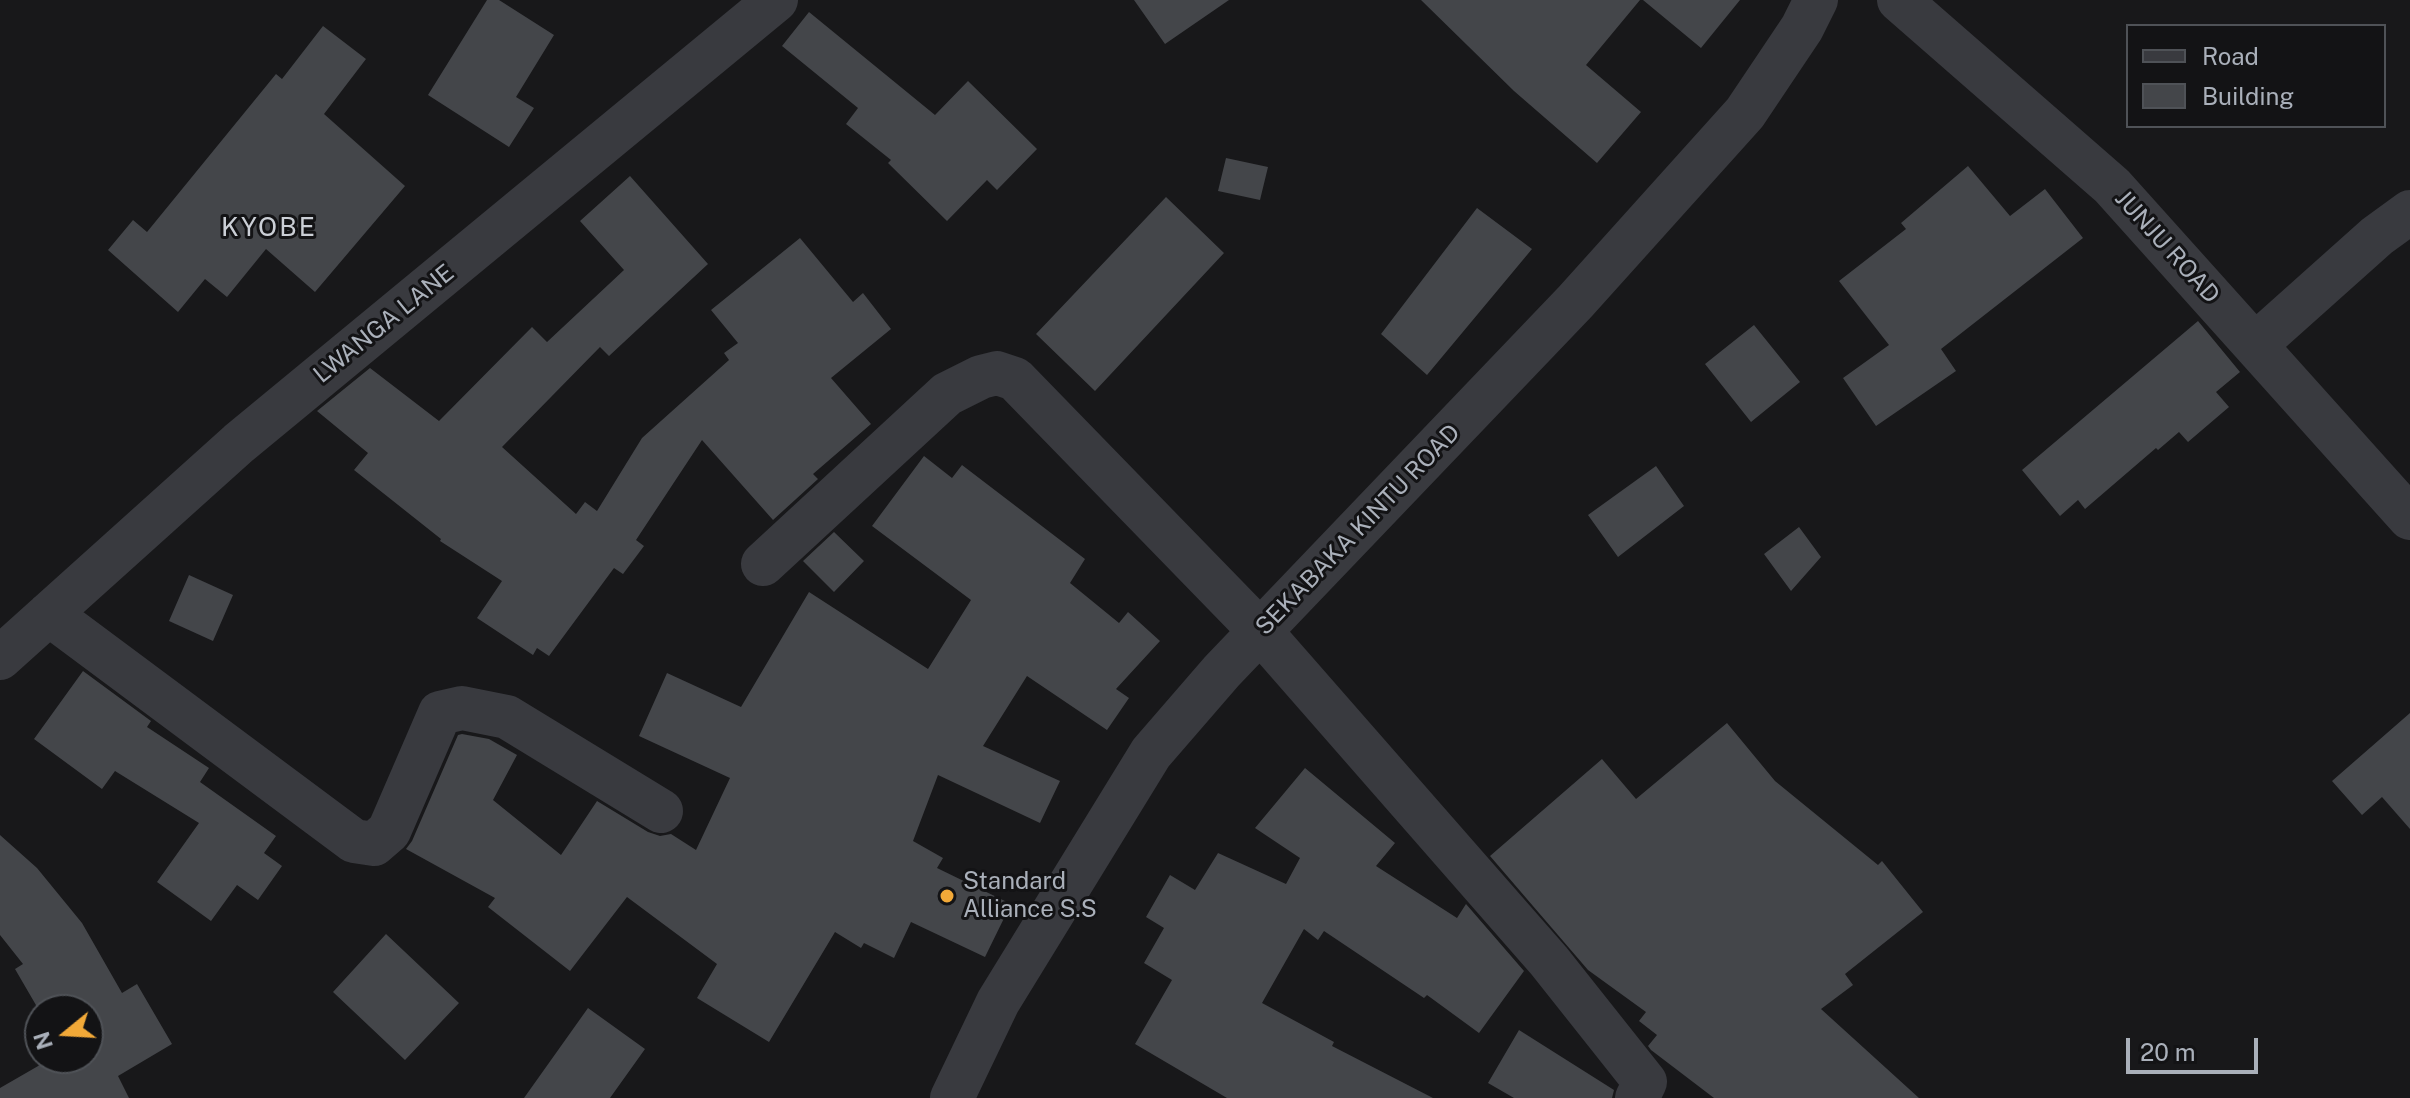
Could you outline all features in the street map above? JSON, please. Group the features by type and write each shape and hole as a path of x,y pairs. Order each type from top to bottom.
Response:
{"street":[{"name":"LWANGA LANE","path":"0,658 239,443 776,0"},
{"name":"SEKABAKA KINTU ROAD","path":"952,1098 998,1002 1151,753 1222,671 1575,302 1745,113 1802,28 1816,0"},
{"name":"JUNJU ROAD","path":"1899,0 2112,186 2410,518"},
{"path":"2255,345 2377,236 2410,212"},
{"path":"763,564 947,394 981,377 997,373 1015,379 1261,632 1558,973 1645,1082 1637,1098"},
{"path":"49,614 354,841 374,844 389,831 440,713 462,708 507,717 661,811"}],"building":[{"path":"487,0 499,0 554,35 516,97 534,108 509,147 428,95"},
{"path":"1134,0 1229,0 1165,44"},
{"path":"1421,0 1640,0 1586,65 1641,112 1597,163 1514,91"},
{"path":"1643,0 1740,0 1701,48"},
{"path":"809,12 935,115 968,81 1037,149 997,190 987,180 947,221 888,163 891,160 846,124 858,108 782,46"},
{"path":"323,26 366,59 324,114 405,186 315,292 266,249 227,297 205,279 178,312 108,250 133,220 147,232 276,74 282,79"},
{"path":"1226,158 1268,167 1260,200 1218,191"},
{"path":"1968,166 2010,216 2045,189 2083,238 1941,349 1956,371 1876,426 1843,378 1889,345 1839,281 1906,229 1901,223"},
{"path":"630,176 708,264 609,356 600,347 502,447 576,514 585,502 597,511 642,438 729,360 724,353 738,343 711,310 800,238 853,302 863,293 891,329 831,378 871,424 813,474 818,479 773,520 702,440 636,540 644,546 623,574 614,568 549,656 537,648 533,655 477,618 502,581 440,541 354,470 368,453 317,411 370,368 439,421 532,327 547,342 624,270 580,221"},
{"path":"1166,197 1224,253 1095,391 1036,334"},
{"path":"1477,208 1532,249 1427,375 1381,334"},
{"path":"2198,321 2240,372 2216,392 2229,407 2188,442 2179,432 2158,450 2156,448 2085,509 2078,500 2060,516 2022,470"},
{"path":"1754,325 1800,382 1751,422 1705,364"},
{"path":"924,456 952,478 962,465 1085,559 1070,583 1119,623 1128,612 1160,641 1116,689 1129,698 1107,730 1027,676 983,746 1060,781 1040,823 938,775 913,841 943,858 937,868 1011,904 985,957 911,922 894,958 864,943 861,948 835,932 769,1042 697,998 717,964 627,897 570,971 488,907 495,898 406,849 458,735 462,734 489,739 517,755 493,800 561,855 597,801 648,832 660,836 671,834 696,850 730,778 639,736 667,673 741,707 809,592 928,669 971,600 872,526"},
{"path":"1656,466 1684,506 1618,557 1588,515"},
{"path":"1799,527 1821,557 1791,591 1764,554"},
{"path":"834,532 864,561 834,592 803,561"},
{"path":"189,575 233,595 213,641 169,621"},
{"path":"83,671 151,721 147,727 209,768 200,782 276,836 264,853 282,866 258,900 237,885 211,921 157,882 199,823 115,771 102,789 34,739"},
{"path":"2410,713 2410,829 2382,797 2362,815 2332,781"},
{"path":"1727,723 1775,781 1878,865 1882,861 1923,912 1845,974 1853,985 1821,1009 1919,1098 1714,1098 1651,1050 1648,1046 1657,1035 1639,1021 1646,1012 1588,970 1490,856 1602,759 1636,799"},
{"path":"1305,768 1395,843 1376,866 1457,918 1466,904 1524,971 1479,1033 1427,995 1424,998 1324,931 1318,940 1304,929 1262,1003 1334,1042 1332,1046 1433,1098 1227,1098 1135,1044 1172,980 1144,963 1164,928 1146,917 1170,875 1195,890 1218,853 1286,884 1300,858 1255,828"},
{"path":"0,835 37,868 82,923 122,993 137,984 172,1044 118,1076 129,1098 0,1098 0,1088 24,1074 104,1074 104,994 30,994 15,969 23,964 0,935"},
{"path":"386,934 459,1003 405,1060 333,992"},
{"path":"588,1008 645,1049 610,1098 524,1098"},
{"path":"1519,1030 1614,1090 1612,1098 1514,1098 1488,1083"}],"place":[{"name":"Standard Alliance S.S","path":"947,896"}],"district":[{"name":"KYOBE","path":"269,228"}]}
